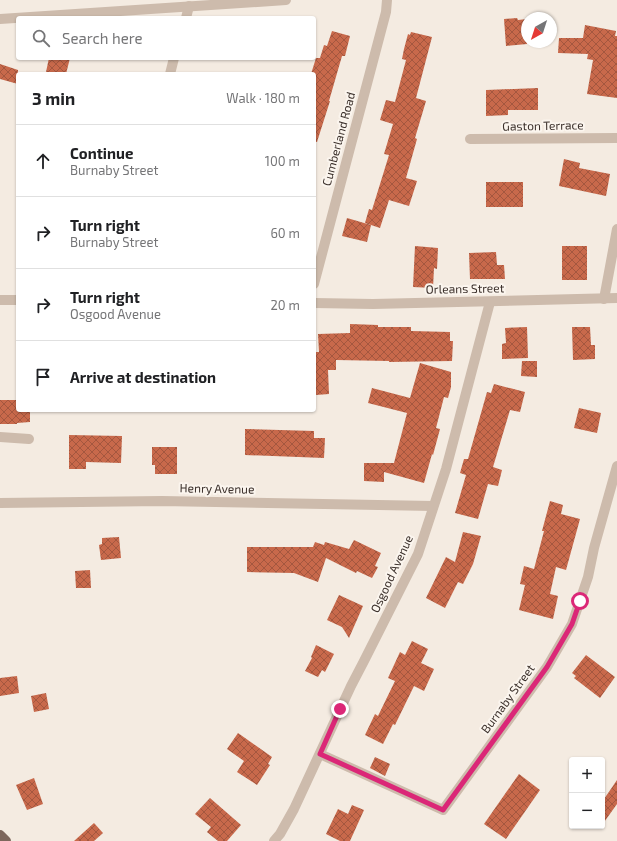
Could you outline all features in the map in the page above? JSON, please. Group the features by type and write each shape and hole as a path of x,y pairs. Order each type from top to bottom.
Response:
{"main road":[{"path":"0,835 6,841"}],"street":[{"path":"44,16 286,0"},
{"name":"Cumberland Road","path":"316,276 386,12 387,0"},
{"path":"186,16 189,6"},
{"path":"0,19 16,18"},
{"path":"170,72 174,60"},
{"name":"Gaston Terrace","path":"470,139 617,138"},
{"path":"604,298 617,229"},
{"name":"Orleans Street","path":"316,303 372,304 617,298"},
{"path":"0,300 16,300"},
{"name":"Osgood Avenue","path":"274,841 294,809 350,686 418,554 446,469 490,302"},
{"path":"0,437 29,439"},
{"name":"Burnaby Street","path":"320,754 443,810 547,667 572,624 588,577 594,548 617,466"},
{"name":"Henry Avenue","path":"0,503 162,501 433,506"}],"building":[{"path":"517,18 518,20 521,20 521,45 506,46 504,19"},
{"path":"585,25 616,31 617,98 587,94 593,60 587,59 588,54 558,53 559,38 583,38"},
{"path":"332,31 350,36 345,56 342,56 330,101 316,142 316,72 312,72 316,58 320,58 324,45 327,46"},
{"path":"411,32 432,37 416,98 426,101 415,138 417,139 406,178 417,181 409,206 389,200 380,228 365,223 369,209 372,210 389,155 384,154 393,124 380,120 386,100 395,102 406,60 402,59 404,49 408,34 410,35"},
{"path":"49,60 70,60 66,72 46,72"},
{"path":"0,64 18,70 18,72 16,72 16,83 0,79"},
{"path":"538,88 538,110 508,110 508,115 486,116 486,90"},
{"path":"564,159 580,163 579,168 610,174 606,196 559,186"},
{"path":"486,182 523,182 523,207 486,207"},
{"path":"347,218 371,225 367,242 342,236"},
{"path":"415,246 438,248 437,269 434,268 433,288 413,287"},
{"path":"562,246 587,246 587,280 562,280"},
{"path":"496,252 497,265 504,265 505,279 470,279 469,253"},
{"path":"350,324 378,325 378,327 411,327 411,331 450,332 450,341 453,341 452,361 389,362 336,360 336,370 328,370 329,394 316,395 316,352 319,352 318,334 350,333"},
{"path":"527,327 528,358 502,359 502,344 506,343 505,328"},
{"path":"572,327 590,327 591,345 595,345 595,359 573,360"},
{"path":"522,361 537,361 537,377 521,376"},
{"path":"420,363 451,372 451,387 448,398 444,397 436,428 440,429 424,483 384,472 384,482 364,481 364,463 394,463 407,413 368,403 372,388 410,398"},
{"path":"494,384 525,392 520,412 510,410 493,467 502,470 498,486 488,484 478,519 455,513 466,475 460,473 464,459 468,459 487,392 491,393"},
{"path":"0,400 16,400 16,412 30,412 30,422 0,424"},
{"path":"579,408 601,413 597,433 574,428"},
{"path":"245,429 314,431 314,438 325,438 324,458 245,455"},
{"path":"69,435 122,436 121,463 86,462 86,469 69,469"},
{"path":"152,447 177,447 177,474 155,474 155,465 152,465"},
{"path":"550,501 563,505 561,514 580,519 566,570 556,567 550,594 558,596 553,619 519,610 525,585 520,584 524,566 534,569"},
{"path":"463,532 481,536 473,564 463,584 458,582 445,608 426,598 446,557 455,562"},
{"path":"119,537 121,558 101,560 99,545 102,544 102,538"},
{"path":"354,540 381,553 375,566 378,567 372,578 357,571 356,573 326,558 318,582 294,573 247,572 247,547 313,547 315,542 324,545 325,542 349,549"},
{"path":"90,570 91,588 76,588 75,571"},
{"path":"339,595 363,606 349,638 342,627 327,620"},
{"path":"412,641 428,649 421,663 434,669 424,691 414,686 395,725 393,724 383,744 365,735 375,714 378,716 395,681 388,678 400,652 405,655"},
{"path":"316,645 334,654 325,672 322,670 318,677 305,671 312,658 311,657"},
{"path":"586,655 615,677 600,698 574,678 576,676 572,673"},
{"path":"17,676 19,693 0,696 0,678"},
{"path":"46,693 49,709 34,712 31,696"},
{"path":"238,733 272,757 268,764 270,765 257,785 237,772 244,761 227,749"},
{"path":"375,757 390,764 385,776 370,768"},
{"path":"519,774 540,790 506,839 484,824"},
{"path":"34,778 43,804 27,810 16,785"},
{"path":"617,780 617,804 605,821 605,798"},
{"path":"210,798 241,825 227,841 218,841 207,832 211,827 195,814"},
{"path":"352,805 364,810 350,841 340,841 326,834 338,809 348,814"},
{"path":"94,823 103,833 94,841 74,841"}],"route":[{"path":"340,709 320,754 443,810 547,667 572,624 580,601"}]}
